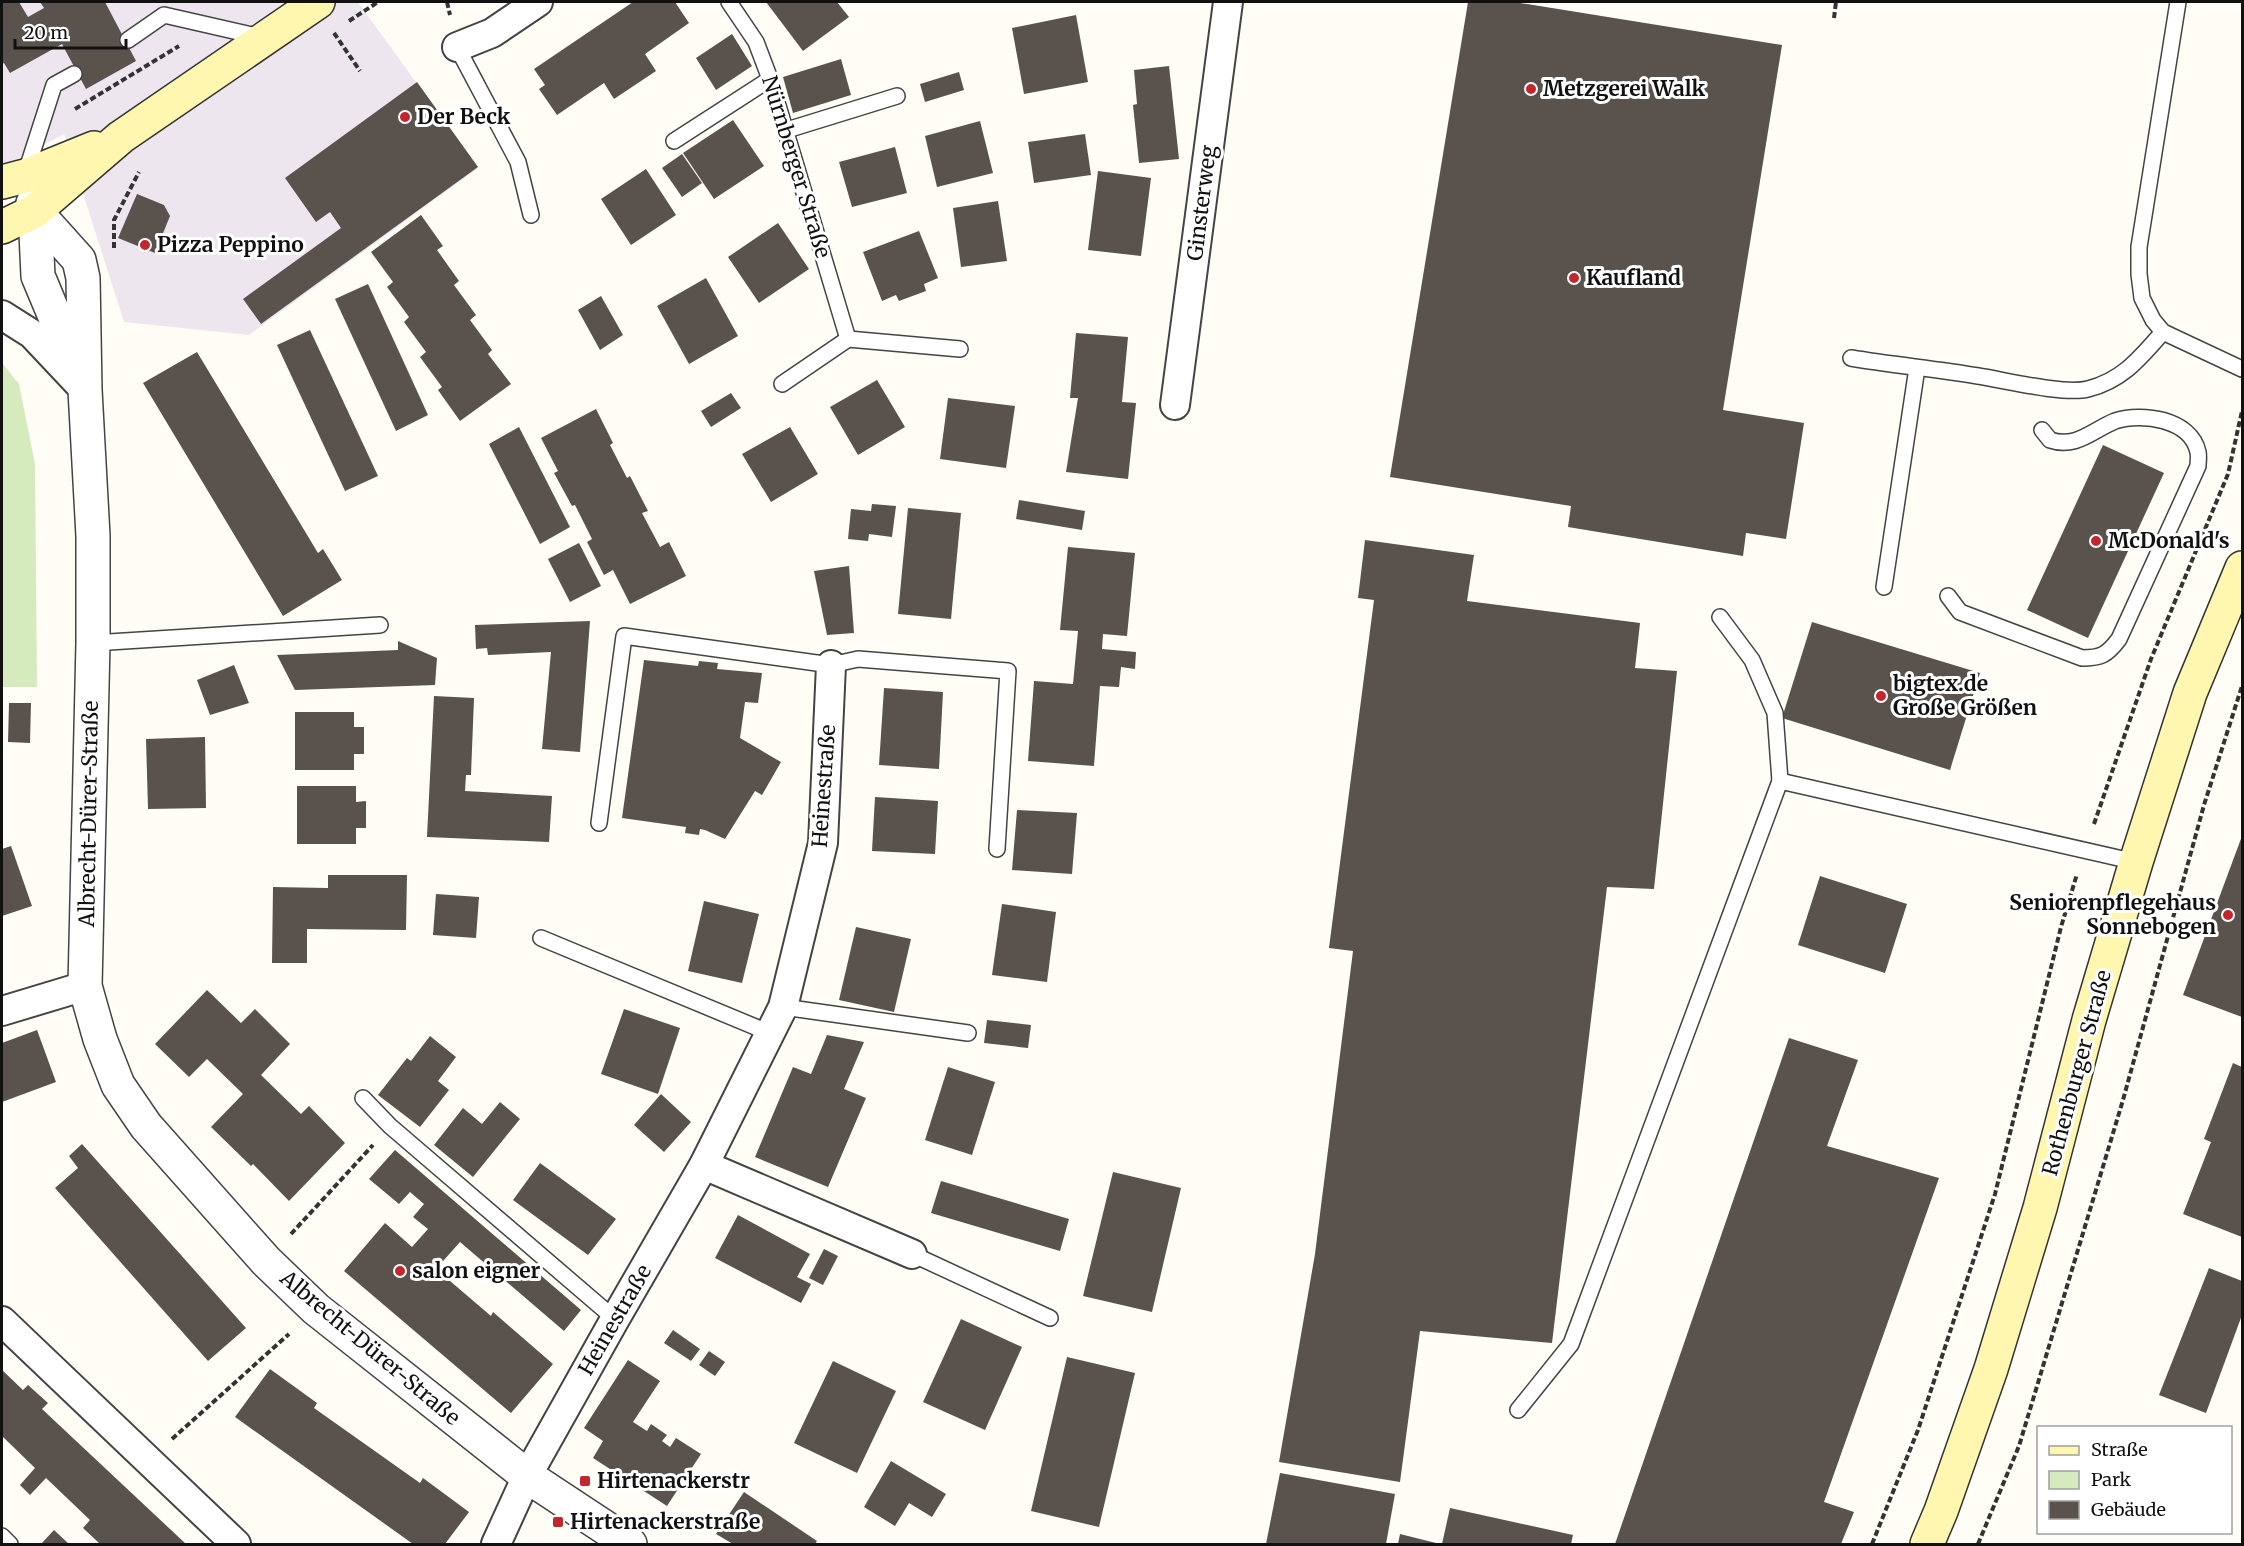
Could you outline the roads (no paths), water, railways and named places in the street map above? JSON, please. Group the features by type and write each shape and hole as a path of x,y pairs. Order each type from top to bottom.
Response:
{"main road":[{"path":"2,227 35,211 121,138 315,2"},
{"path":"13,179 121,138"},
{"name":"Rothenburger Straße","path":"1927,1545 1990,1368 2040,1208 2089,1020 2190,693 2242,568"}],"street":[{"path":"457,47 492,33 538,2"},
{"name":"Ginsterweg","path":"1175,405 1228,2"},
{"name":"Albrecht-Dürer-Straße","path":"13,179 35,211 79,260 83,279 85,390 93,536 93,643 85,986 100,1039 118,1085 146,1126 266,1261 316,1309 527,1476 630,1545"},
{"name":"Albrecht-Dürer-Straße","path":"35,211 38,276 85,390"},
{"path":"2,315 32,334 85,390"},
{"name":"Heinestraße","path":"527,1476 704,1165 783,1007 824,843 831,665"},
{"path":"2,1011 85,986"},
{"path":"704,1165 912,1254"},
{"path":"2,1321 236,1545"},
{"path":"496,1545 527,1476"}],"lane":[{"name":"Nürnberger Straße","path":"729,2 756,42 770,78 848,339"},
{"path":"2178,2 2139,247 2142,298 2152,320 2163,332 2242,369"},
{"path":"128,40 164,15 265,38"},
{"path":"457,47 518,162 531,215"},
{"path":"13,179 39,131 54,85 74,74"},
{"path":"674,141 770,78"},
{"path":"787,130 897,96"},
{"path":"1851,358 1977,375 2051,388 2086,390 2118,378 2138,361 2163,332"},
{"path":"782,384 848,339 960,349"},
{"path":"1884,588 1917,368"},
{"path":"1948,596 1960,612 2082,658 2097,658 2110,651 2119,639 2198,466 2198,451 2191,438 2179,427 2156,419 2131,417 2115,421 2082,439 2068,442 2050,440 2042,430"},
{"path":"1518,1410 1571,1344 1780,781 1775,713 1752,660 1720,617"},
{"path":"93,643 380,625"},
{"path":"599,823 624,636 831,665 858,659 1008,671 997,849"},
{"path":"1780,781 2136,862"},
{"path":"541,938 770,1033"},
{"path":"783,1007 968,1033"},
{"path":"363,1098 390,1126 615,1319"},
{"path":"912,1254 1050,1318"},
{"path":"2,1536 10,1545"}],"place":[{"name":"Metzgerei Walk","path":"1531,89"},
{"name":"Der Beck","path":"405,117"},
{"name":"Pizza Peppino","path":"145,245"},
{"name":"Kaufland","path":"1574,278"},
{"name":"McDonald's","path":"2096,541"},
{"name":"bigtex.de Große Größen","path":"1881,696"},
{"name":"Seniorenpflegehaus Sonnebogen","path":"2228,915"},
{"name":"salon eigner","path":"400,1271"},
{"name":"Hirtenackerstr","path":"585,1481"},
{"name":"Hirtenackerstraße","path":"558,1522"}]}
